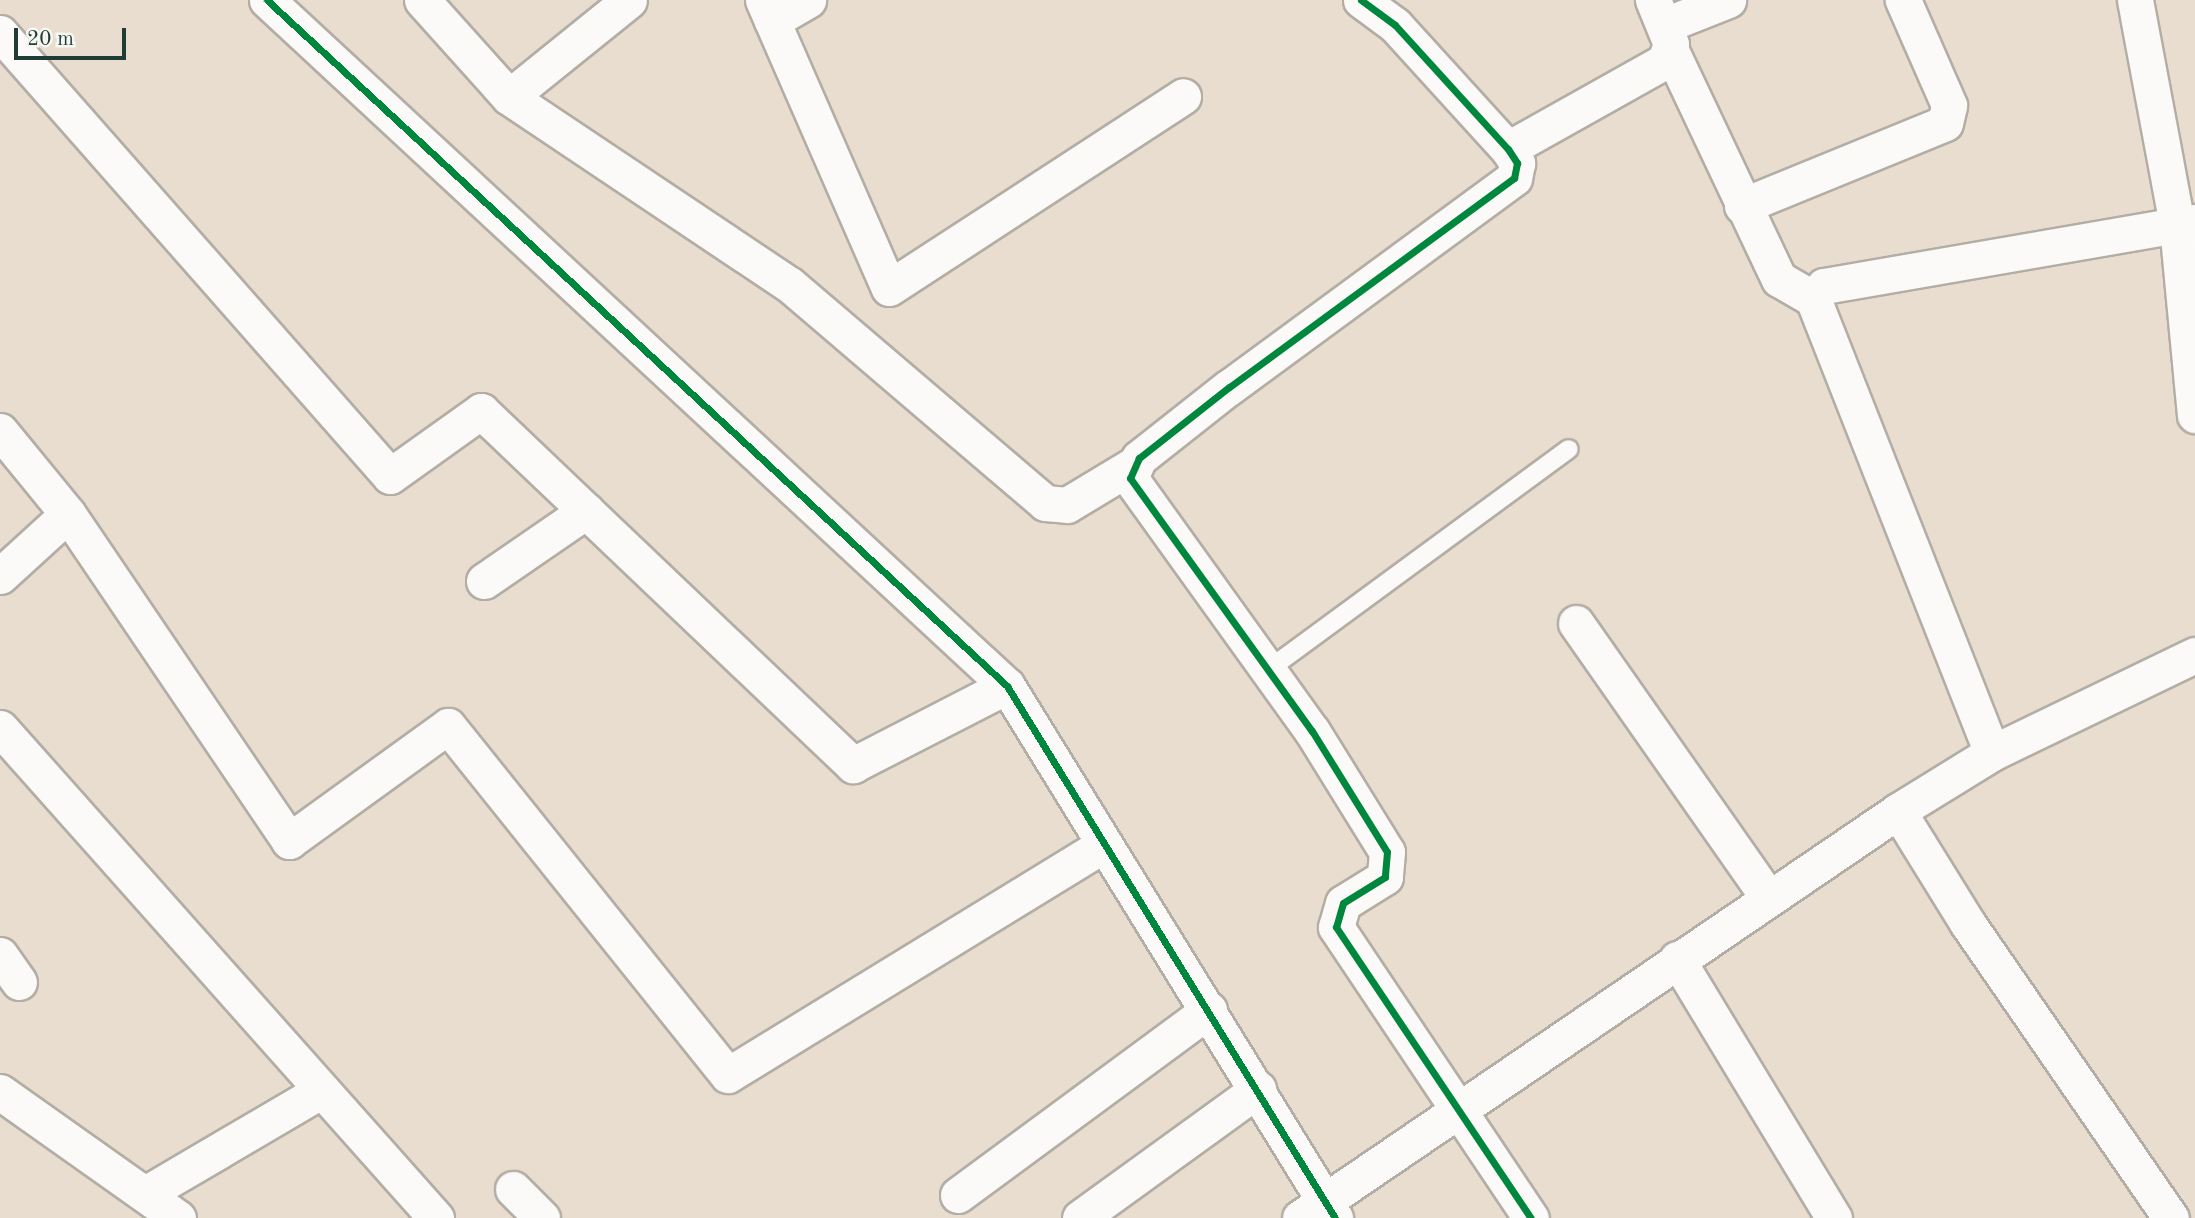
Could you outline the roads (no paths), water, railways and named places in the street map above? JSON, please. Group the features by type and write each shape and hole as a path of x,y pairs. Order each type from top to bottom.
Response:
{"street":[{"path":"267,0 1007,686 1258,1090 1320,1212 1459,1105 1767,896 1898,811 1992,753 2195,655"},
{"path":"422,0 509,97 790,285 1045,503 1067,505 1130,467 1507,188 1517,163 1508,149 1395,25 1361,0"},
{"path":"509,97 629,0"},
{"path":"808,0 767,11 889,288 1183,96"},
{"path":"1508,149 1663,26 1728,0"},
{"path":"1742,206 1945,123 1949,105 1903,0"},
{"path":"2135,0 2186,223 2195,415"},
{"path":"1663,26 1742,206 1779,279 1814,299 1992,753"},
{"path":"0,33 390,476 481,411 853,765 1007,686"},
{"path":"1814,299 1824,286 2186,223"},
{"path":"0,431 68,514 289,841 448,726 728,1075 1104,845"},
{"path":"1130,467 1138,492 1268,670 1387,852 1385,877 1343,904 1336,927 1459,1105 1531,1218"},
{"path":"484,581 586,511"},
{"path":"0,576 68,514"},
{"path":"1576,623 1767,896"},
{"path":"0,729 436,1218"},
{"path":"1898,811 1968,924 2171,1218"},
{"path":"1676,959 1834,1218"},
{"path":"958,1195 1209,1010"},
{"path":"145,1194 322,1090"},
{"path":"1080,1218 1258,1090"},
{"path":"0,1092 178,1218"},
{"path":"513,1189 542,1218"}],"lane":[{"path":"1268,670 1569,449"}]}
